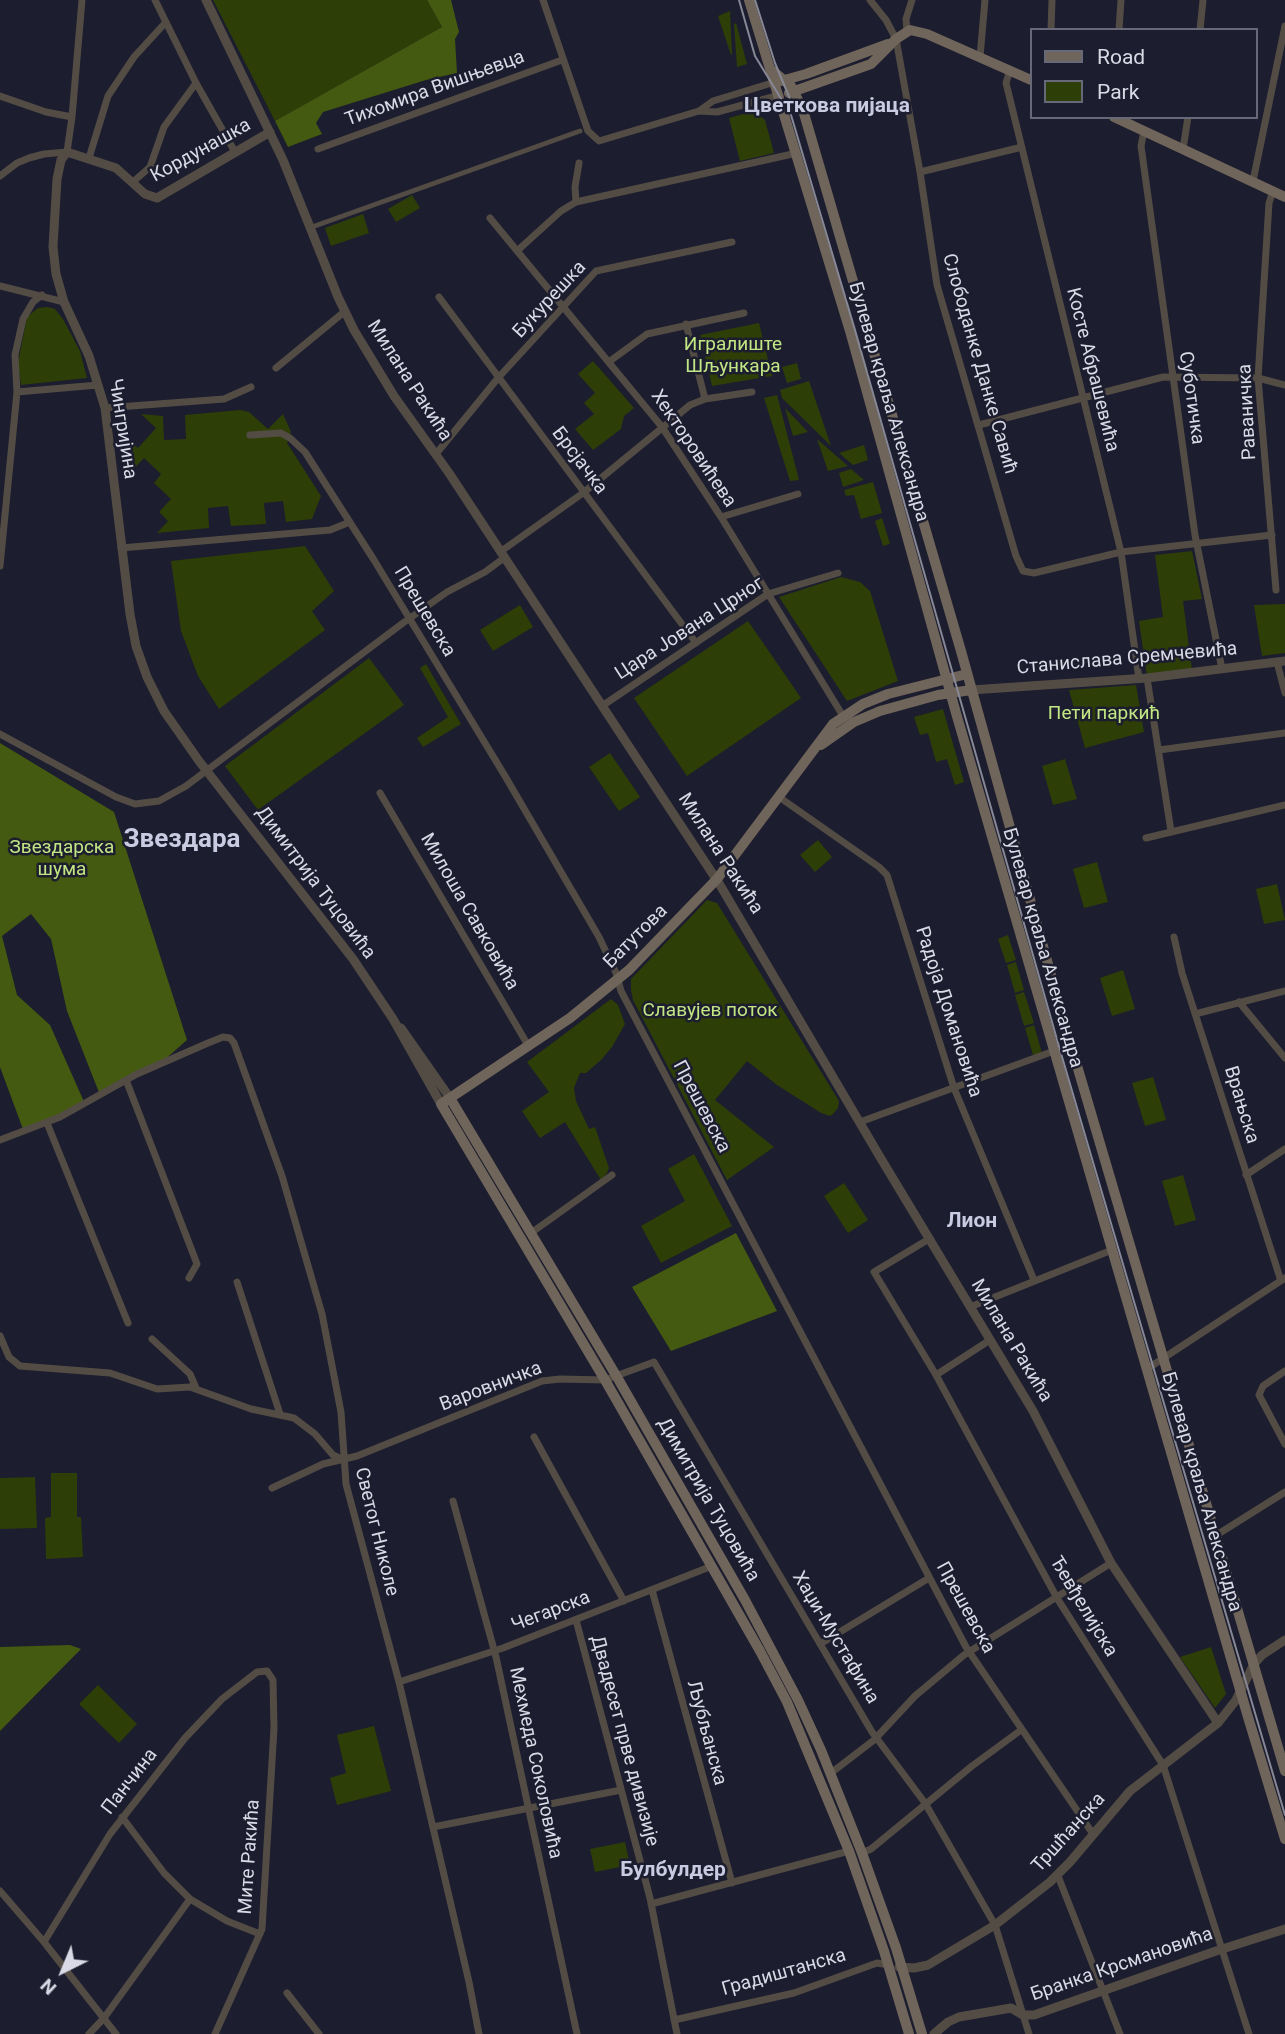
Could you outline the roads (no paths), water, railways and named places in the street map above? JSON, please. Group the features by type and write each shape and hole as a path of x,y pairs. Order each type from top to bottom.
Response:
{"main road":[{"name":"Булевар краља Александра","path":"749,0 770,65 787,93 803,110 967,674 1063,1018 1285,1771"},
{"path":"787,93 871,64 907,31 928,34 1030,80"},
{"path":"779,81 806,74 893,41"},
{"name":"Булевар краља Александра","path":"787,93 797,153 850,331 947,679 1285,1839"},
{"path":"1118,119 1285,197"},
{"name":"Батутова","path":"445,1101 529,1047 618,981 717,879 833,724 863,704 888,694 967,674"},
{"name":"Батутова","path":"813,751 866,716 915,700 971,690"},
{"name":"Димитрија Туцовића","path":"445,1101 531,1233 617,1377 757,1622 798,1700 831,1773 862,1853 922,2034"},
{"name":"Димитрија Туцовића","path":"445,1101 787,1702 849,1851 889,1965 909,2034"}],"street":[{"name":"Чингријина","path":"82,0 72,117 67,152 61,160 57,179 53,247 56,274 64,302 89,356 105,408 132,626 147,677 169,719 206,770"},
{"path":"155,0 196,83 235,152"},
{"name":"Милана Ракића","path":"206,0 270,132 312,227 344,312 394,396 436,454 717,879 1033,1411 1111,1563 1218,1723"},
{"path":"543,0 588,131 599,141 699,111 713,101 779,81"},
{"path":"870,0 886,20 893,41"},
{"path":"907,31 906,19 912,0"},
{"path":"980,57 985,0"},
{"path":"1051,28 1052,0"},
{"path":"1119,28 1121,0"},
{"path":"1200,28 1203,0"},
{"path":"89,158 108,96 134,57 166,22"},
{"path":"1253,181 1285,26"},
{"name":"Слободанке Данке Савић","path":"893,41 920,172 937,285 1016,556 1023,571 1034,573 1121,552"},
{"name":"Тихомира Вишњевца","path":"318,149 562,60"},
{"name":"Косте Абрашевића","path":"1010,70 1006,83 1121,552 1143,678 1159,750 1171,831"},
{"path":"133,182 150,167 164,127 196,83"},
{"path":"699,111 717,112 787,93"},
{"path":"0,96 47,112 72,117"},
{"path":"1183,149 1188,119"},
{"path":"312,227 580,131"},
{"name":"Суботичка","path":"1144,131 1141,146 1196,542 1222,669"},
{"name":"Кордунашка","path":"0,176 29,158 67,152 116,168 149,197 158,198 270,132"},
{"path":"920,172 1022,147"},
{"path":"517,251 561,211 576,202 797,153"},
{"path":"576,202 575,187 579,163"},
{"name":"Раваничка","path":"1273,191 1269,203 1258,378 1276,590"},
{"name":"Хекторовићева","path":"490,218 662,427 721,517 843,716"},
{"name":"Букурешка","path":"436,454 498,378 593,274 601,269 732,242"},
{"path":"0,286 64,302"},
{"path":"0,566 17,392 15,365 18,336 26,312 42,295"},
{"name":"Брсјачка","path":"439,297 696,643"},
{"path":"276,368 344,312"},
{"path":"610,361 647,334 744,313"},
{"path":"687,324 705,399"},
{"path":"979,425 1172,376 1258,378 1285,385"},
{"path":"17,392 98,384"},
{"path":"105,408 224,399 251,387"},
{"path":"0,734 116,797 135,804 159,802 186,786 409,618 447,592 485,572 502,555 690,405 705,399 752,392"},
{"name":"Прешевска","path":"250,435 281,433 298,445 350,522 409,618 584,911 929,1578 970,1651 1093,1834"},
{"path":"721,517 798,494"},
{"path":"121,548 330,530 350,522"},
{"path":"1121,552 1272,535"},
{"name":"Цара Јована Црног","path":"602,706 768,594 838,573"},
{"path":"1281,661 1285,693"},
{"name":"Станислава Сремчевића","path":"971,690 1143,678 1281,661"},
{"path":"1159,750 1285,733"},
{"name":"Димитрија Туцовића","path":"206,770 330,928 445,1101"},
{"name":"Милоша Савковића","path":"380,793 529,1047"},
{"name":"Радоја Домановића","path":"779,797 878,867 894,889 954,1088 1034,1280"},
{"path":"1146,838 1285,805"},
{"name":"Врањска","path":"1174,937 1182,974 1246,1175 1283,1280"},
{"path":"1195,1014 1285,991"},
{"path":"1239,1002 1285,1058"},
{"name":"Светог Николе","path":"126,1080 223,1037 230,1038 234,1043 282,1176 322,1314 341,1412 342,1459 346,1483 399,1682 469,1982 478,2034"},
{"path":"860,1122 1054,1051"},
{"path":"0,1140 47,1123 126,1080 194,1256 196,1267 189,1278"},
{"path":"47,1123 128,1323"},
{"path":"1246,1175 1285,1149"},
{"path":"531,1233 612,1175"},
{"name":"Ђевђелијска","path":"929,1239 874,1272 936,1375 1057,1598 1163,1765 1249,2034"},
{"path":"970,1307 1112,1250"},
{"path":"1147,1369 1283,1280"},
{"path":"237,1282 280,1414"},
{"path":"0,1336 9,1357 20,1366 110,1373 157,1389 186,1386 196,1388 251,1409 280,1414 301,1422 334,1456 342,1459"},
{"path":"152,1339 190,1374 196,1388"},
{"path":"936,1375 990,1340"},
{"name":"Варовничка","path":"272,1488 323,1464 368,1451 542,1381 605,1380 654,1362"},
{"name":"Хаџи-Мустафина","path":"654,1362 876,1738 926,1803 995,1925 1029,2034"},
{"path":"1285,1371 1264,1386 1259,1398 1285,1444"},
{"path":"534,1437 624,1601"},
{"path":"1215,1535 1285,1492"},
{"name":"Мехмеда Соколовића","path":"453,1501 494,1651 577,2034"},
{"path":"831,1773 840,1769 876,1738 922,1688 970,1651 1111,1563"},
{"name":"Чегарска","path":"399,1682 494,1651 712,1566"},
{"path":"820,1644 929,1578"},
{"name":"Љубљанска","path":"652,1591 732,1883"},
{"name":"Двадесет прве дивизије","path":"576,1620 651,1905 677,2034"},
{"path":"1254,1664 1262,1654 1285,1640"},
{"name":"Тршћанска","path":"902,1968 928,1965 995,1925 1058,1876 1130,1791 1200,1740 1218,1723 1240,1692 1254,1664"},
{"name":"Панчина","path":"44,1942 122,1817 205,1716 257,1672 264,1670 269,1673"},
{"name":"Мите Ракића","path":"215,2034 260,1934 274,1728 273,1680 269,1673"},
{"path":"862,1853 871,1849 1021,1730"},
{"path":"433,1827 621,1790"},
{"path":"122,1817 164,1873 190,1899 226,1921 260,1934"},
{"path":"651,1905 849,1851"},
{"path":"1058,1876 1120,2034"},
{"path":"0,1891 116,2034"},
{"path":"89,2034 104,2018 190,1899"},
{"name":"Бранка Крсмановића","path":"933,2034 959,2017 1006,2009 1014,2009 1023,2015 1034,2015 1223,1948 1285,1929"},
{"name":"Градиштанска","path":"674,2020 794,1993 877,1963 902,1968"},
{"path":"287,1993 319,2034"}],"tram line":[{"path":"739,0 755,56 791,115 1060,1050 1285,1815"},
{"path":"755,0 775,63 790,99"}],"district":[{"name":"Цветкова пијаца","path":"827,107"},
{"name":"Звездара","path":"182,840"},
{"name":"Лион","path":"972,1222"},
{"name":"Булбулдер","path":"673,1871"}],"park label":[{"name":"Игралиште Шљункара","path":"733,356"},
{"name":"Пети паркић","path":"1104,714"},
{"name":"Звездарска шума","path":"62,859"},
{"name":"Славујев поток","path":"710,1011"}]}
